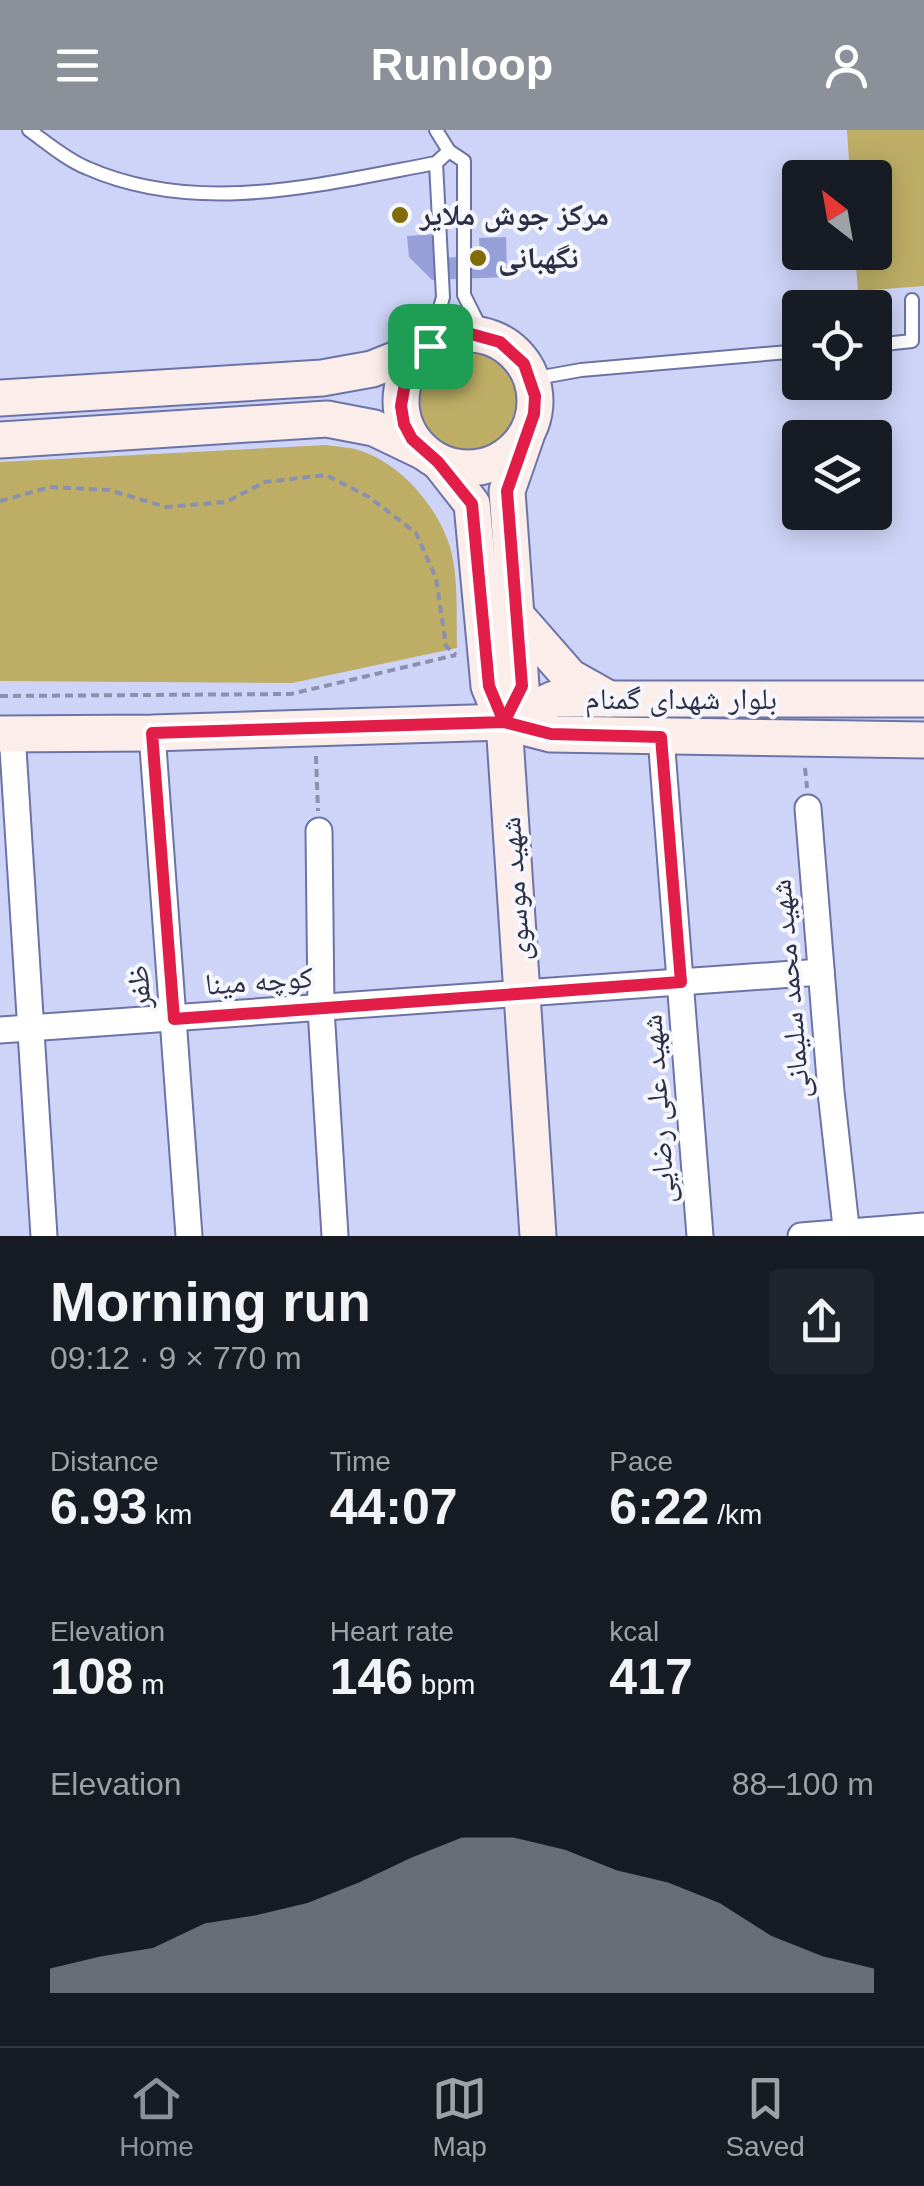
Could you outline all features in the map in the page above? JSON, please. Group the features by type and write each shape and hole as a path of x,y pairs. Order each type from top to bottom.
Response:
{"main road":[{"path":"0,398 322,378 372,369 456,335 486,337 513,352 531,379 535,396 507,491 522,686 504,722"},
{"path":"430,346 407,372 401,406 404,424 472,504 489,686 504,722"},
{"path":"0,440 327,419 374,428 431,457 472,468 490,464 518,444 528,430"},
{"path":"514,613 570,676 610,699"},
{"name":"بلوار شهدای گمنام","path":"504,722 554,699 924,700"},
{"path":"6,734 504,722"},
{"name":"بلوار شهدای گمنام","path":"504,722 551,734 924,740"},
{"name":"شهید موسوی","path":"504,722 538,1236"}],"street":[{"name":"ظفر","path":"152,733 189,1236"},
{"path":"6,734 44,1236"},
{"name":"شهید علی رضایی","path":"661,737 700,1236"},
{"name":"شهید محمد سلیمانی","path":"808,808 847,1234"},
{"path":"319,831 320,1009 335,1236"},
{"name":"کوچه مینا","path":"0,1030 821,972"},
{"path":"801,1236 924,1226"}],"lane":[{"path":"30,130 82,166 120,182 224,194 285,190 436,163 449,151"},
{"path":"436,130 449,151 464,161 464,296 486,337"},
{"path":"430,346 444,297 436,163"},
{"path":"892,343 912,341 912,300"},
{"path":"531,379 581,370 782,353"}],"path":[{"path":"0,501 50,487 109,490 166,508 226,502 265,482 326,475 369,497 416,534 436,578 446,646 489,686"},
{"path":"0,696 291,694 456,655"},
{"path":"314,728 319,831"},
{"path":"803,737 808,808"}],"shaded area":[{"path":"847,130 924,130 924,286 858,290 856,270 892,270 892,160 849,160"},
{"path":"468,346 489,351 507,362 518,380 523,401 518,422 507,440 489,451 468,456 447,451 429,440 418,422 413,401 418,380 429,362 447,351"},
{"path":"326,445 359,450 378,459 405,478 428,503 453,559 457,648 292,683 0,681 0,462"}],"building":[{"name":"نگهبانی","path":"437,234 438,258 480,256 479,238 506,237 507,277 432,280 409,257 407,236"}],"place":[{"name":"مرکز جوش ملایر","path":"400,215"},
{"name":"نگهبانی","path":"478,258"}],"route":[{"path":"430,346 407,372 401,406 404,424 412,439 438,462 472,504 489,686 504,722 152,733 174,1019 681,982 661,737 551,734 504,722 522,686 507,491 534,414 531,379 513,352 486,337 456,335 430,346"}]}
